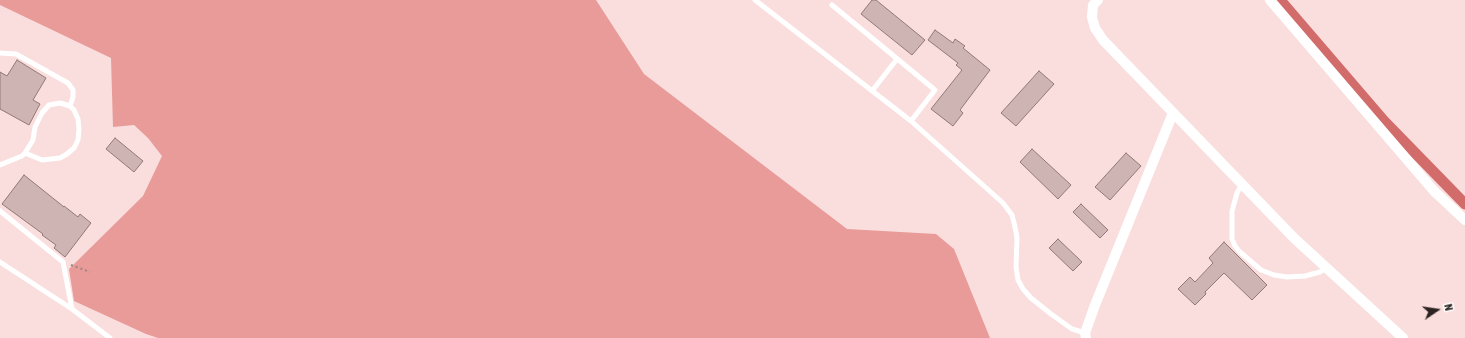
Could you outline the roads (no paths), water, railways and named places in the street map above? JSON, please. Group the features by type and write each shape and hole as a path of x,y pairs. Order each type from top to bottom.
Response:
{"street":[{"path":"1098,0 1093,5 1092,17 1095,28 1103,40 1294,238 1403,338"},
{"path":"1270,0 1434,191 1465,220"},
{"path":"1086,336 1173,113"}],"lane":[{"path":"755,0 911,121 1010,210 1017,238 1016,268 1018,280 1023,289 1031,298 1051,314 1072,329 1086,336"},
{"path":"832,5 935,90 911,121"},
{"path":"0,53 16,54 68,83 73,90 73,98 70,106"},
{"path":"872,91 897,59"},
{"path":"0,165 22,156 25,153 33,140 35,127 42,113 49,105 60,103 70,106 74,110 78,119 79,129 78,140 74,148 60,158 52,159 42,160 25,153"},
{"path":"1242,184 1237,193 1232,211 1232,239 1240,252 1261,270 1274,275 1287,277 1305,276 1320,272 1327,268"},
{"path":"0,211 63,262 72,309"},
{"path":"0,262 72,309 110,338"}],"waterway":[{"path":"1280,0 1384,121 1465,204"}]}
